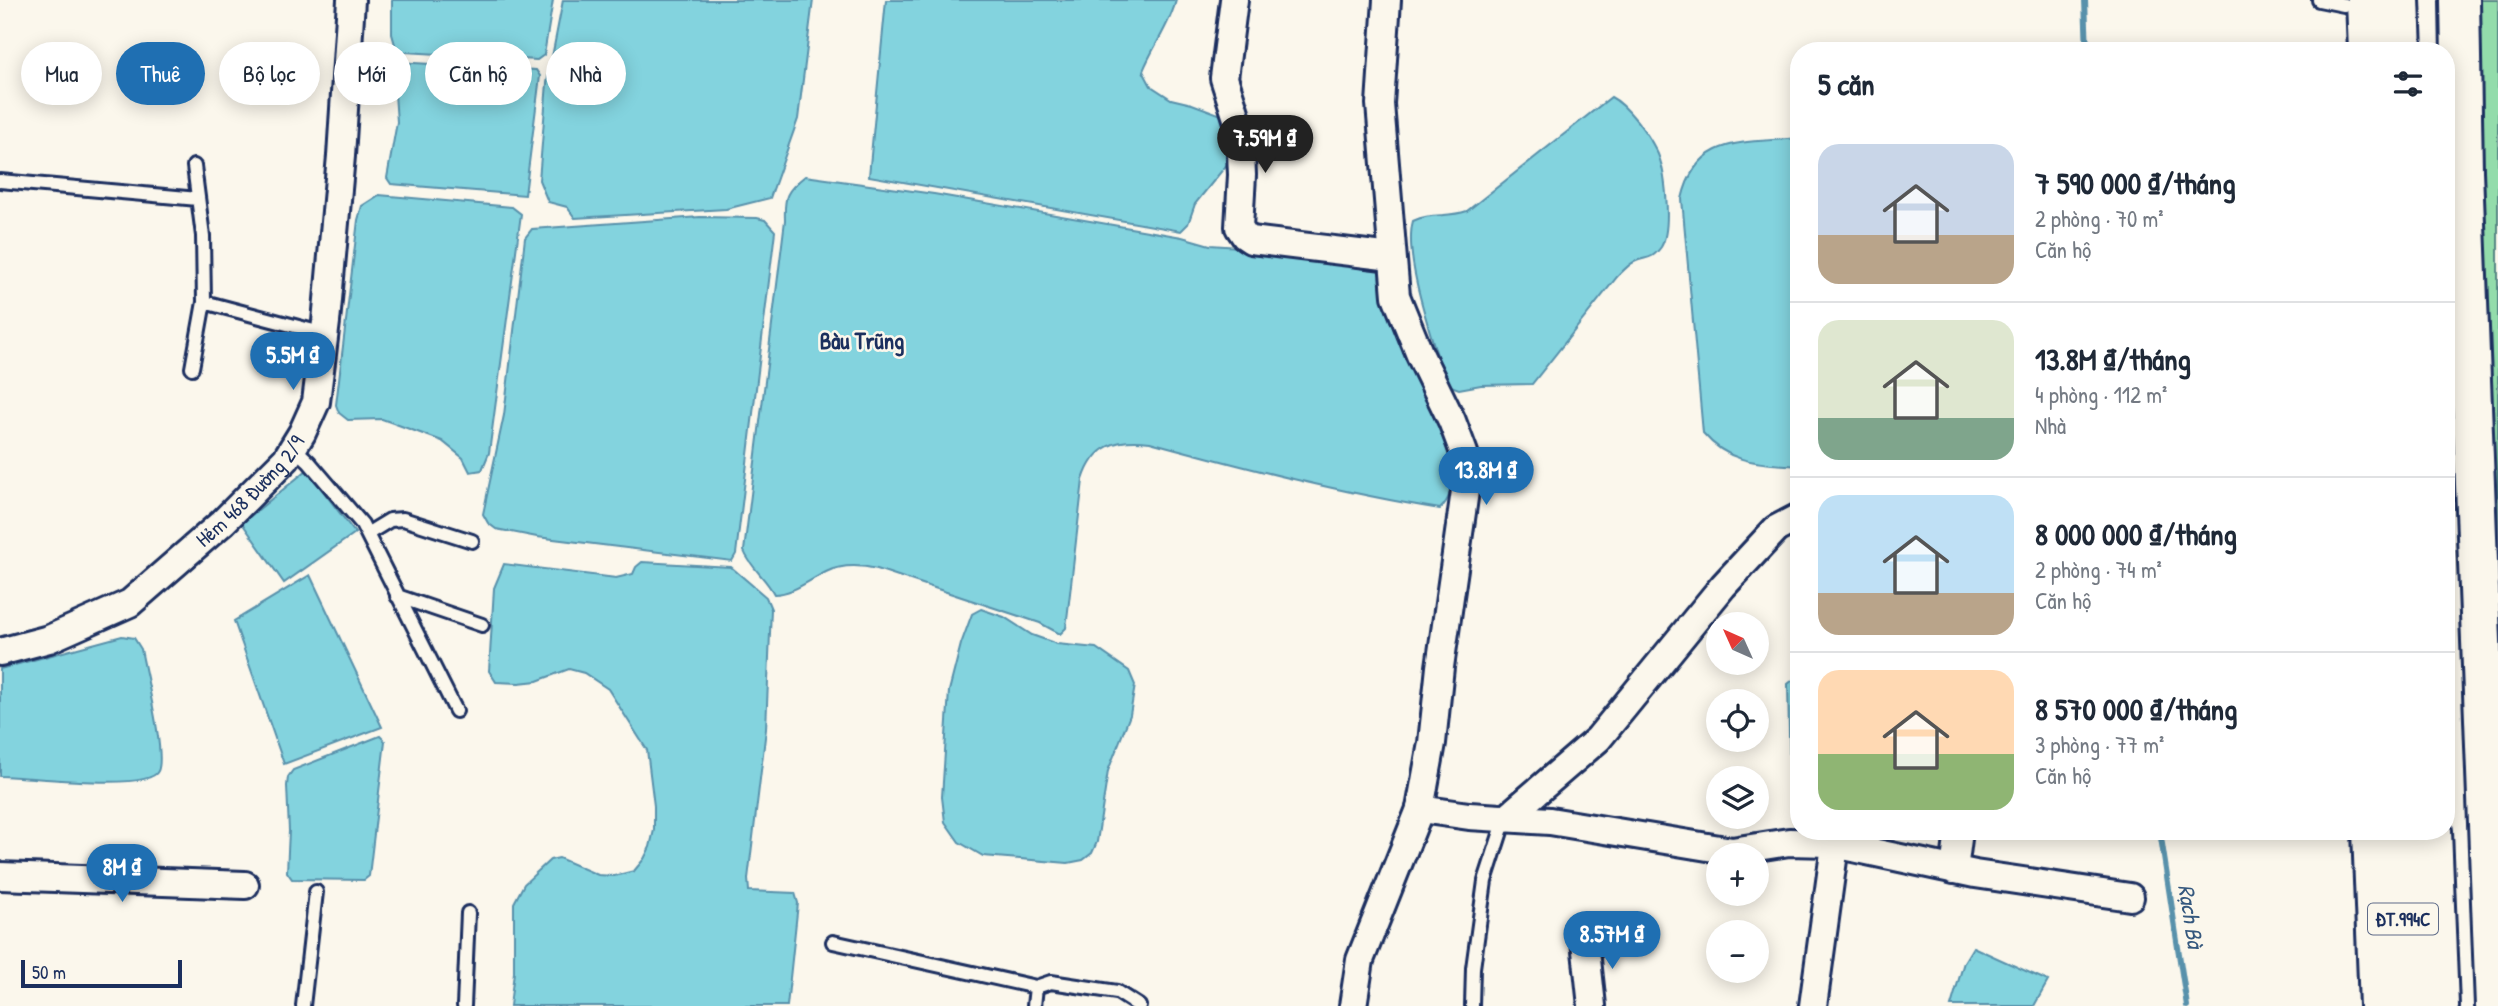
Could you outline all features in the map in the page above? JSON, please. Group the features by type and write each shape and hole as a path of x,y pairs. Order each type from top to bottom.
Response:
{"main road":[{"path":"2400,0 2402,42"},
{"path":"2460,0 2463,171 2494,1006"},
{"path":"2343,1 2345,42"},
{"path":"2343,1 2364,42"},
{"name":"ĐT.994C","path":"2372,840 2379,1006"},
{"name":"ĐT.994C","path":"2399,840 2406,1006"},
{"name":"ĐT.994C","path":"2432,840 2439,1006"}],"street":[{"name":"Hẻm 468 Đường 2/9","path":"0,652 49,639 130,603 223,522 286,459 293,447 316,402 325,334 341,156 351,0"},
{"path":"1234,0 1224,78 1240,128 1242,175 1239,227 1251,240 1392,257"},
{"path":"1353,1006 1360,960 1420,809 1432,743 1468,470 1452,421 1420,355 1396,296 1380,104 1387,0"},
{"path":"1505,819 1598,739 1723,586 1776,529 1790,522"},
{"path":"1420,809 1505,819 1550,821 1732,850 1788,842 1835,845 1954,870 2130,897"},
{"path":"1954,870 1958,840"},
{"path":"1813,1006 1835,845"},
{"path":"0,876 245,885"},
{"path":"1585,941 1592,1006"}],"lane":[{"path":"192,368 204,302 203,236 194,166"},
{"path":"0,181 198,199"},
{"path":"204,302 325,334"},
{"path":"293,447 309,461 362,524 456,711"},
{"path":"367,534 390,520 403,519 472,541"},
{"path":"397,596 482,625"},
{"path":"1472,1006 1473,968 1485,881 1505,819"},
{"path":"303,1006 316,892"},
{"path":"464,1006 468,913"},
{"path":"832,942 1035,987 1051,982 1117,992 1139,1006"},
{"path":"1034,1006 1035,987"}],"green space":[{"path":"2468,0 2498,0 2498,786"}],"water":[{"path":"392,0 553,0 544,55 537,60 532,60 532,42 425,42 425,53 411,52 411,42 394,42"},
{"path":"563,0 813,0 798,119 770,198 726,209 575,218 567,207 548,202 539,180 546,95 546,105 626,105 626,42 555,42"},
{"path":"886,0 1176,0 1170,18 1143,71 1151,86 1171,99 1219,114 1230,124 1231,152 1228,163 1195,204 1188,224 1181,231 869,176"},
{"path":"411,63 425,64 425,105 532,105 532,70 536,70 540,76 525,195 391,184 387,178 397,122 396,105 411,105"},
{"path":"1611,97 1624,106 1636,120 1660,159 1667,213 1661,247 1651,256 1632,263 1617,277 1532,384 1481,385 1459,389 1448,385 1432,340 1415,276 1411,236 1413,221 1467,211"},
{"path":"1790,139 1790,465 1759,463 1735,457 1703,433 1682,199 1689,178 1699,163 1726,146"},
{"path":"805,176 934,194 1182,237 1210,245 1325,253 1380,267 1401,345 1430,405 1448,452 1452,474 1450,494 1440,509 1403,503 1330,488 1150,442 1127,441 1108,446 1100,452 1093,459 1083,480 1066,628 1060,634 1040,623 864,567 845,566 832,569 794,589 774,594 744,551 785,205 790,190"},
{"path":"379,195 512,207 521,214 489,453 482,470 470,472 463,458 442,441 382,419 348,420 339,413 336,405 358,220 362,206"},
{"path":"700,217 757,218 765,220 775,231 736,554 732,561 537,537 496,529 488,523 483,514 504,415 525,238 532,229"},
{"path":"307,470 355,533 284,583 242,523"},
{"path":"642,562 731,567 766,597 771,609 766,729 748,879 749,891 795,893 798,903 787,1006 510,1006 514,972 514,903 524,884 550,860 559,858 598,875 614,876 634,871 650,847 654,830 654,806 647,750 608,689 584,673 569,669 537,681 496,682 489,671 494,588 504,564 616,578 633,574"},
{"path":"310,575 382,727 284,764 234,621"},
{"path":"981,609 1004,617 1032,635 1057,644 1096,648 1129,671 1135,685 1130,715 1108,771 1097,842 1092,853 1083,860 1068,863 983,856 959,842 945,822 942,797 949,691 972,614"},
{"path":"122,636 134,638 141,649 157,731 160,762 158,771 150,777 133,781 111,782 0,776 0,669"},
{"path":"1790,682 1790,782 1788,684"},
{"path":"380,736 385,741 369,876 364,880 292,879 287,872 288,777 293,770"},
{"path":"1973,947 2048,981 2034,1006 1951,1006 1964,962"}],"waterway":[{"name":"Rạch Bà","path":"2085,0 2087,42"},
{"name":"Rạch Bà","path":"2161,840 2187,1006"}],"district":[{"name":"Bàu Trũng","path":"862,341"}]}
